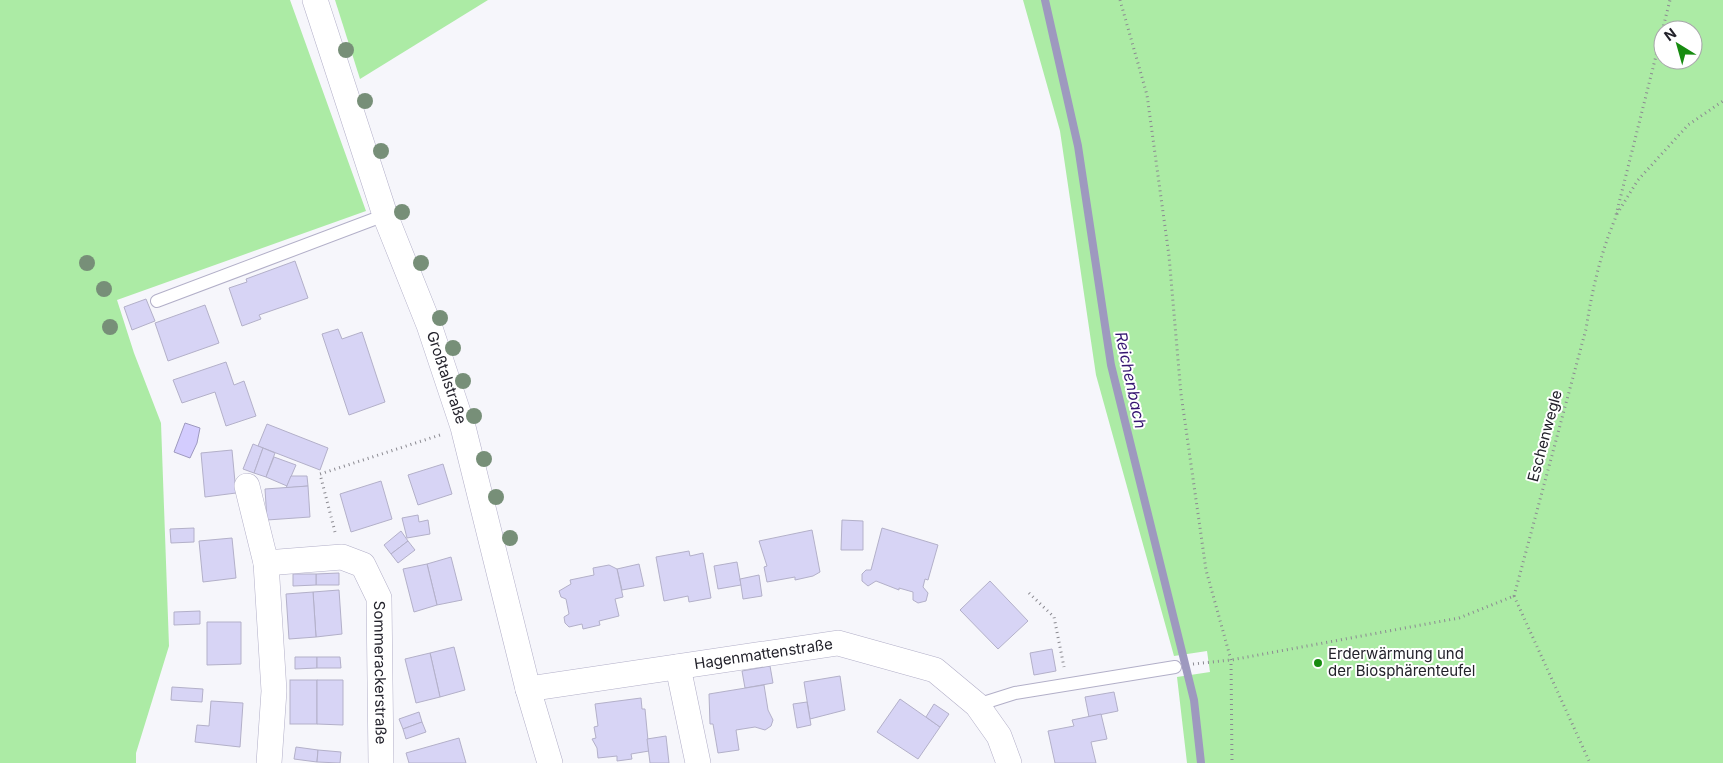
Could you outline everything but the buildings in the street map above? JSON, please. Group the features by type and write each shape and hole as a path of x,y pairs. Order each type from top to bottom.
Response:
{"street":[{"name":"Großtalstraße","path":"315,0 385,215 429,325 463,427 528,689 550,763"},
{"path":"247,486 266,563 274,692 269,763"},
{"name":"Sommerackerstraße","path":"266,563 342,557 363,565 379,598 381,763"},
{"name":"Hagenmattenstraße","path":"528,689 838,643 935,670 977,705 999,736 1009,763"},
{"path":"678,667 698,763"}],"lane":[{"path":"157,302 385,215"},
{"path":"977,705 1015,693 1067,683 1175,667"}],"path":[{"path":"1120,0 1147,95 1168,256 1181,394 1206,570 1231,660 1232,763"},
{"name":"Eschenwegle","path":"1514,596 1586,329 1591,292 1602,250 1615,219 1670,0"},
{"path":"1615,219 1638,180 1688,126 1723,100"},
{"path":"342,557 320,474 463,427"},
{"path":"1029,593 1054,617 1067,683"},
{"path":"1209,661 1231,660 1460,618 1514,596 1590,763"}],"green space":[{"path":"0,0 290,0 366,211 117,300 134,353 161,423 169,646 136,753 136,763 0,763"},
{"path":"335,0 488,0 360,79"},
{"path":"1023,0 1723,0 1723,763 1187,763 1177,677 1210,672 1207,651 1174,656 1096,375 1060,131"}],"shaded area":[{"path":"185,423 200,428 197,443 190,458 174,452"}],"waterway":[{"name":"Reichenbach","path":"1045,0 1078,146 1111,365 1194,700 1201,763"}],"place":[{"name":"Erderwärmung und der Biosphärenteufel","path":"1318,663"}]}
